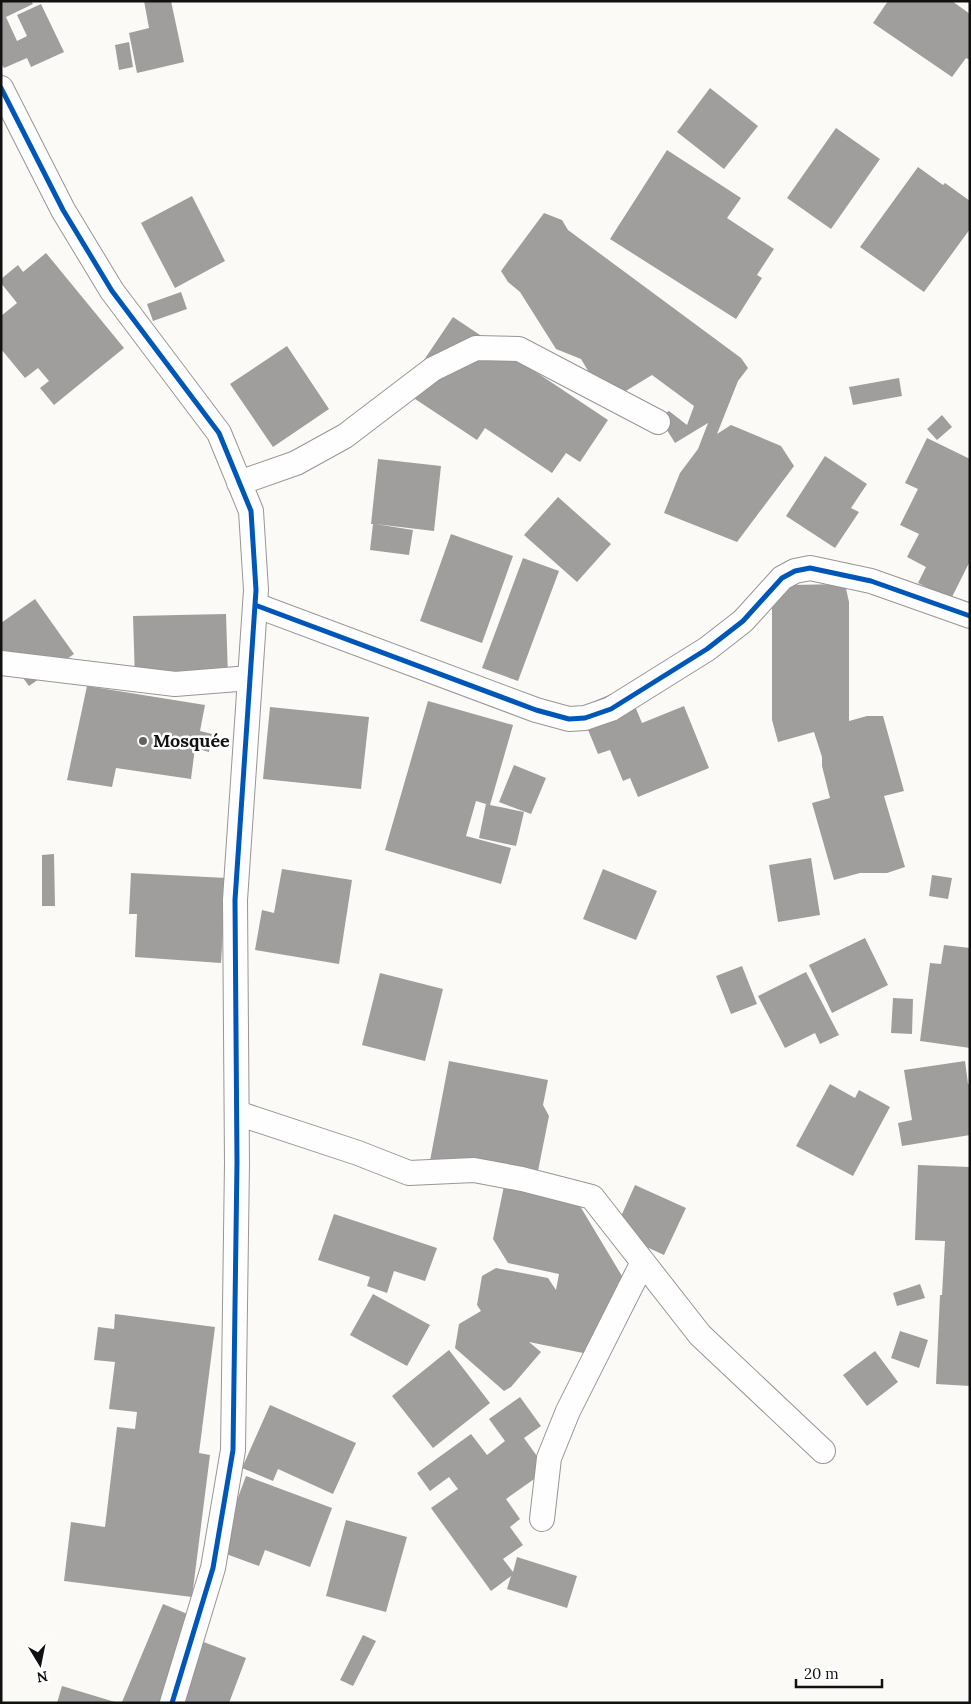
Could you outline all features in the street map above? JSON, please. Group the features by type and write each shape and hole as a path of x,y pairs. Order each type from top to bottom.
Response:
{"street":[{"path":"1,88 68,218 112,291 219,433 250,511 256,590 235,900 237,1113 233,1450 213,1568 172,1703"},
{"path":"239,483 296,463 345,436 433,369 476,348 520,349 658,422"},
{"path":"255,605 536,710 569,719 584,718 611,709 707,650 743,621 782,578 795,571 810,568 871,581 970,616"},
{"path":"1,663 175,684 250,678"},
{"path":"237,1113 358,1153 409,1173 474,1170 522,1179 592,1197 700,1335 823,1452"},
{"path":"542,1519 549,1458 568,1411 643,1262"}],"building":[{"path":"1,1 31,1 33,4 6,17 17,41 27,36 17,15 41,4 64,52 31,67 27,58 4,68 1,63"},
{"path":"144,1 171,1 184,62 137,73 129,33 149,28"},
{"path":"888,1 952,1 970,14 970,60 966,58 952,77 873,23"},
{"path":"129,42 133,67 119,70 115,45"},
{"path":"710,88 758,126 724,169 677,132"},
{"path":"836,128 880,159 831,229 787,198"},
{"path":"667,150 741,198 727,218 774,249 757,275 762,278 736,319 610,239"},
{"path":"918,167 970,201 970,229 924,292 860,247"},
{"path":"192,196 225,261 175,288 141,223"},
{"path":"544,213 562,220 568,230 741,358 748,368 738,381 717,434 731,425 781,446 794,466 737,542 664,513 680,473 698,449 708,423 675,443 659,417 669,411 687,425 694,406 652,375 611,400 590,374 581,359 556,349 520,292 508,282 501,271"},
{"path":"46,253 124,348 54,405 40,388 49,381 38,368 25,378 1,349 1,316 17,303 1,283 1,279 18,265 23,272"},
{"path":"181,292 187,309 153,321 147,304"},
{"path":"453,317 608,420 580,462 566,453 552,473 485,428 477,440 403,391"},
{"path":"287,346 329,409 273,447 230,384"},
{"path":"899,378 902,396 853,405 849,387"},
{"path":"942,415 952,427 937,440 927,429"},
{"path":"927,438 970,459 970,561 951,599 918,583 926,567 907,557 919,534 900,525 918,489 905,483"},
{"path":"825,456 867,484 851,508 859,512 835,548 786,516"},
{"path":"378,459 441,466 434,531 375,524 413,530 409,555 370,550"},
{"path":"558,497 611,544 577,582 524,535"},
{"path":"451,534 513,556 482,643 420,621"},
{"path":"523,558 559,571 518,681 482,668"},
{"path":"845,584 849,602 849,721 867,716 883,716 904,791 884,796 905,867 887,873 860,873 834,880 812,803 830,798 822,766 822,757 814,732 778,742 772,720 772,590 791,585"},
{"path":"35,599 74,654 29,686 1,648 1,623"},
{"path":"226,614 228,677 135,680 133,616"},
{"name":"Mosquée","path":"87,686 205,705 200,731 212,734 209,752 195,748 191,779 116,768 112,787 67,780"},
{"path":"627,687 642,723 684,706 709,768 638,797 630,778 623,781 610,750 598,754 579,708"},
{"path":"428,701 513,725 490,805 524,812 516,846 479,838 486,804 476,801 466,836 511,848 501,884 385,850"},
{"path":"270,707 369,717 361,789 263,779"},
{"path":"514,765 546,778 531,814 499,802"},
{"path":"54,854 55,906 42,906 42,855"},
{"path":"811,858 820,915 778,922 769,865"},
{"path":"282,869 352,880 339,964 255,950 262,910 274,913"},
{"path":"603,869 657,891 636,940 583,919"},
{"path":"131,873 226,878 221,963 135,957 137,914 129,914"},
{"path":"932,875 952,878 948,899 929,896"},
{"path":"865,938 888,985 832,1013 809,965"},
{"path":"944,945 970,948 970,1048 920,1041 930,963 941,964"},
{"path":"742,966 757,1004 731,1014 716,976"},
{"path":"806,972 839,1035 820,1044 815,1033 785,1048 758,996"},
{"path":"380,973 443,989 425,1061 362,1045"},
{"path":"893,998 913,999 912,1034 891,1033"},
{"path":"449,1061 548,1080 543,1105 549,1116 536,1181 577,1201 625,1281 619,1284 618,1282 603,1357 529,1342 541,1352 511,1387 504,1391 455,1348 459,1324 481,1311 477,1305 482,1276 496,1268 548,1278 556,1290 559,1274 508,1263 493,1239 504,1186 428,1171"},
{"path":"965,1061 968,1084 970,1084 970,1135 902,1146 898,1123 912,1120 904,1070"},
{"path":"830,1084 855,1098 859,1090 890,1107 853,1176 796,1146"},
{"path":"918,1165 970,1167 970,1386 936,1384 940,1295 942,1295 945,1241 915,1240"},
{"path":"635,1185 686,1208 664,1255 614,1232"},
{"path":"334,1214 437,1248 425,1281 394,1271 387,1293 367,1286 370,1277 318,1260"},
{"path":"920,1284 925,1298 897,1306 893,1293"},
{"path":"373,1294 430,1325 407,1366 350,1335"},
{"path":"115,1314 215,1327 199,1453 210,1455 192,1597 64,1581 71,1522 105,1527 117,1427 135,1429 137,1412 109,1409 115,1362 94,1360 98,1327 114,1329"},
{"path":"900,1331 928,1340 919,1368 891,1358"},
{"path":"449,1350 490,1403 433,1448 392,1396"},
{"path":"875,1351 898,1382 867,1406 843,1375"},
{"path":"520,1397 541,1426 524,1438 547,1470 506,1499 520,1519 510,1527 523,1545 503,1559 513,1572 517,1557 577,1576 567,1608 507,1589 511,1576 491,1591 431,1508 458,1489 449,1477 430,1491 417,1473 471,1434 487,1455 505,1441 489,1419"},
{"path":"270,1405 356,1443 333,1494 278,1469 273,1481 242,1468"},
{"path":"246,1476 332,1508 310,1567 265,1550 259,1566 218,1551"},
{"path":"346,1520 407,1537 386,1612 326,1596"},
{"path":"163,1604 195,1617 160,1703 122,1702"},
{"path":"363,1635 376,1641 353,1686 340,1680"},
{"path":"201,1641 246,1658 229,1703 181,1703"},
{"path":"62,1686 115,1702 115,1703 57,1703"}],"cycle path":[{"path":"1,88 63,210 112,291 219,433 251,511 256,590 235,900 237,1162 233,1450 213,1568 172,1703"},
{"path":"255,605 536,710 569,719 585,718 611,709 707,649 743,621 782,578 795,571 810,568 871,581 970,616"}],"place":[{"name":"Mosquée","path":"143,741"}]}
